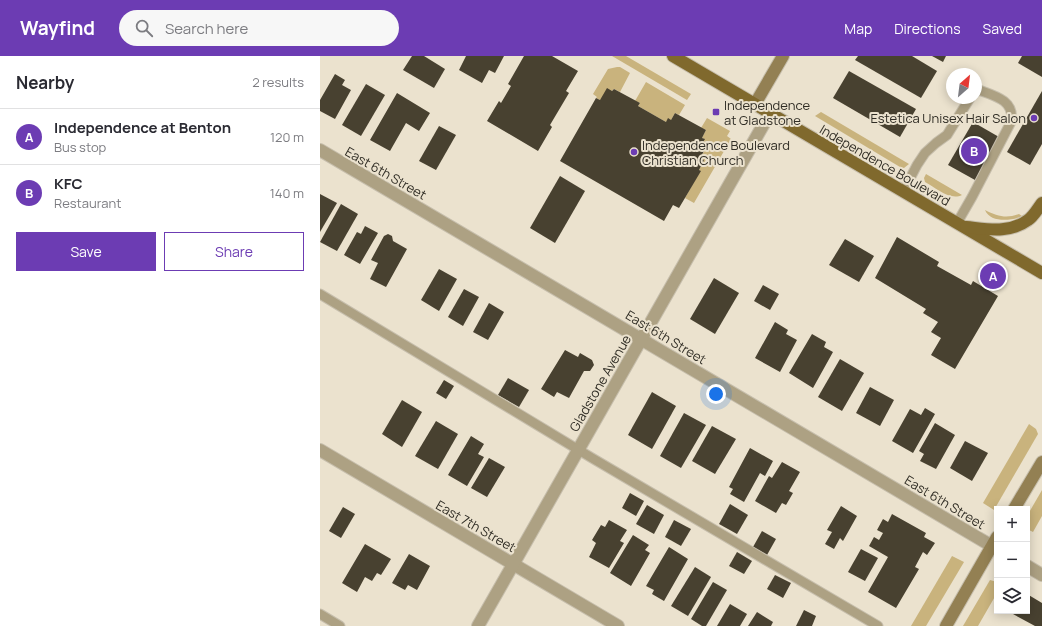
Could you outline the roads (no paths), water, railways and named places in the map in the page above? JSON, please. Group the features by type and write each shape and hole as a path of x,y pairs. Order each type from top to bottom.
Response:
{"main road":[{"name":"Independence Boulevard","path":"673,56 1042,273"},
{"path":"959,225 1001,230 1014,227 1028,220 1042,202"}],"street":[{"path":"755,104 783,56"},
{"name":"Gladstone Avenue","path":"478,626 770,113"},
{"name":"East 6th Street","path":"320,150 994,543"},
{"name":"East 7th Street","path":"320,450 618,626"},
{"path":"1016,506 1042,462"},
{"path":"946,626 994,546"},
{"path":"1030,568 1042,575"}],"lane":[{"path":"959,225 1011,122 1012,114 1010,107 1002,100 982,91"},
{"path":"903,192 925,153 947,136 966,104"},
{"path":"320,294 578,450 878,626"},
{"path":"320,614 340,626"}],"place":[{"name":"Independence at Gladstone","path":"716,112"},
{"name":"Estetica Unisex Hair Salon","path":"1034,118"},
{"name":"KFC","path":"974,151"},
{"name":"Independence Boulevard Christian Church","path":"634,152"},
{"name":"Independence at Benton","path":"993,276"}]}
